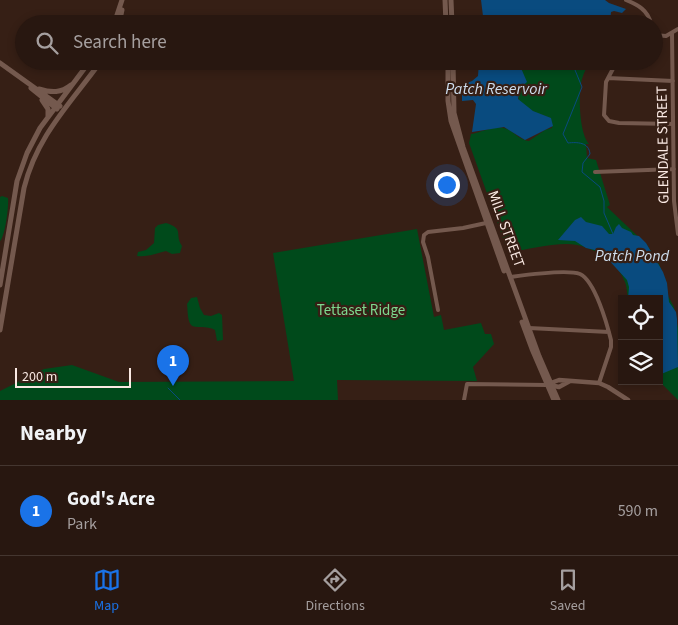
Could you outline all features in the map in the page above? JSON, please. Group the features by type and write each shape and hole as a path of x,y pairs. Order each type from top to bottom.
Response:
{"main road":[{"path":"117,15 122,0"},
{"path":"120,15 122,0"},
{"path":"445,0 446,15"},
{"path":"451,0 452,15"},
{"path":"0,64 38,94 63,110"},
{"path":"0,286 17,181 33,141 84,70"},
{"path":"0,330 28,174 39,146 63,110 94,70"},
{"name":"MILL STREET","path":"449,70 457,128 554,400"},
{"name":"MILL STREET","path":"452,70 448,101 451,121 486,223 549,384 558,400"},
{"path":"19,78 49,92 60,91 72,84 82,73"},
{"path":"30,84 58,107"},
{"path":"38,94 48,108 47,120"}],"street":[{"path":"626,0 649,15"},
{"path":"663,36 672,34 678,30"},
{"name":"GLENDALE STREET","path":"672,34 675,216 678,234"},
{"path":"612,70 606,82 604,115 609,121 673,124"},
{"path":"608,78 672,81"},
{"path":"595,172 674,169"},
{"path":"438,310 428,256 423,242 424,234 486,223"},
{"path":"510,277 568,272 581,275 593,287 609,332 611,347 598,383"},
{"path":"529,328 609,332"},
{"path":"549,384 559,380 598,383 628,400"},
{"path":"464,400 467,384 549,384 559,387 570,381"}],"green space":[{"path":"522,70 586,70 581,85 580,113 583,131 589,144 586,144 587,158 596,160 610,205 607,207 647,245 659,264 665,279 668,296 674,307 678,328 678,400 663,385 663,295 627,295 625,282 615,266 600,254 584,247 560,244 508,252 469,143 471,134 499,127 507,129 520,138 529,141 545,130 552,128 548,117 534,112 519,101 518,93 525,83"},
{"path":"0,197 8,198 8,202 5,228 0,241"},
{"path":"166,223 172,225 177,230 182,246 180,253 172,254 166,251 148,256 137,256 138,252 146,250 154,243 155,228"},
{"name":"Tettaset Ridge","path":"417,229 434,317 441,315 444,330 481,323 485,334 491,334 494,344 473,367 477,381 337,380 338,400 0,400 0,391 44,369 72,365 119,382 294,381 273,253"},
{"path":"197,297 204,315 211,316 219,313 222,315 223,340 217,341 215,330 191,325 188,318 187,304 191,298"}],"water":[{"path":"481,0 605,0 626,9 622,13 611,12 611,15 483,15"},
{"name":"Patch Reservoir","path":"478,70 522,70 527,82 520,88 518,99 533,111 551,118 553,126 525,140 504,127 472,132 476,104 473,100 462,101 462,85 478,76"},
{"name":"Patch Pond","path":"581,217 586,222 602,226 609,234 613,234 619,224 633,235 639,236 646,243 663,272 667,283 669,302 676,312 678,367 663,373 663,295 628,295 627,280 599,251 586,248 575,241 558,240 575,220"}],"waterway":[{"path":"575,70 582,87 563,134 568,143 582,144 589,150 590,154 583,163 582,172 600,187 604,201 604,213 613,234"},
{"path":"168,388 180,400"}],"place":[{"name":"God's Acre","path":"173,386"}]}
